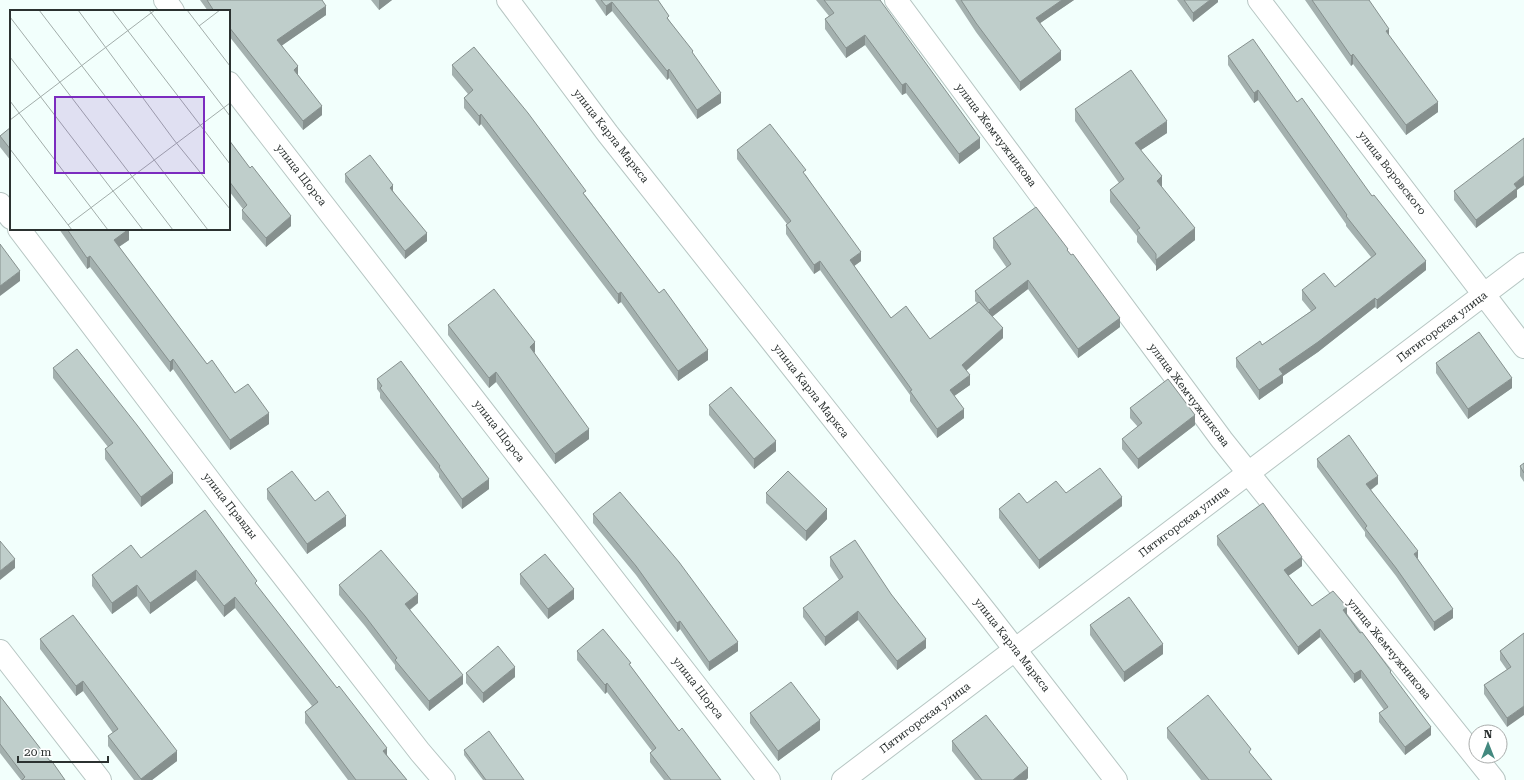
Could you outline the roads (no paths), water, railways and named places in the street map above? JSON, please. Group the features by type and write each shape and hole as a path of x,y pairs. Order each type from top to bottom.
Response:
{"street":[{"path":"165,0 172,10"},
{"name":"улица Карла Маркса","path":"508,0 613,140 1116,780"},
{"name":"улица Жемчужникова","path":"896,0 1248,474 1494,780"},
{"name":"улица Воровского","path":"1259,0 1524,347"},
{"name":"улица Щорса","path":"230,84 769,780"},
{"path":"0,204 10,217"},
{"name":"улица Правды","path":"20,230 230,507 420,752 444,780"},
{"name":"Пятигорская улица","path":"843,780 1524,264"},
{"path":"0,651 100,780"}]}
